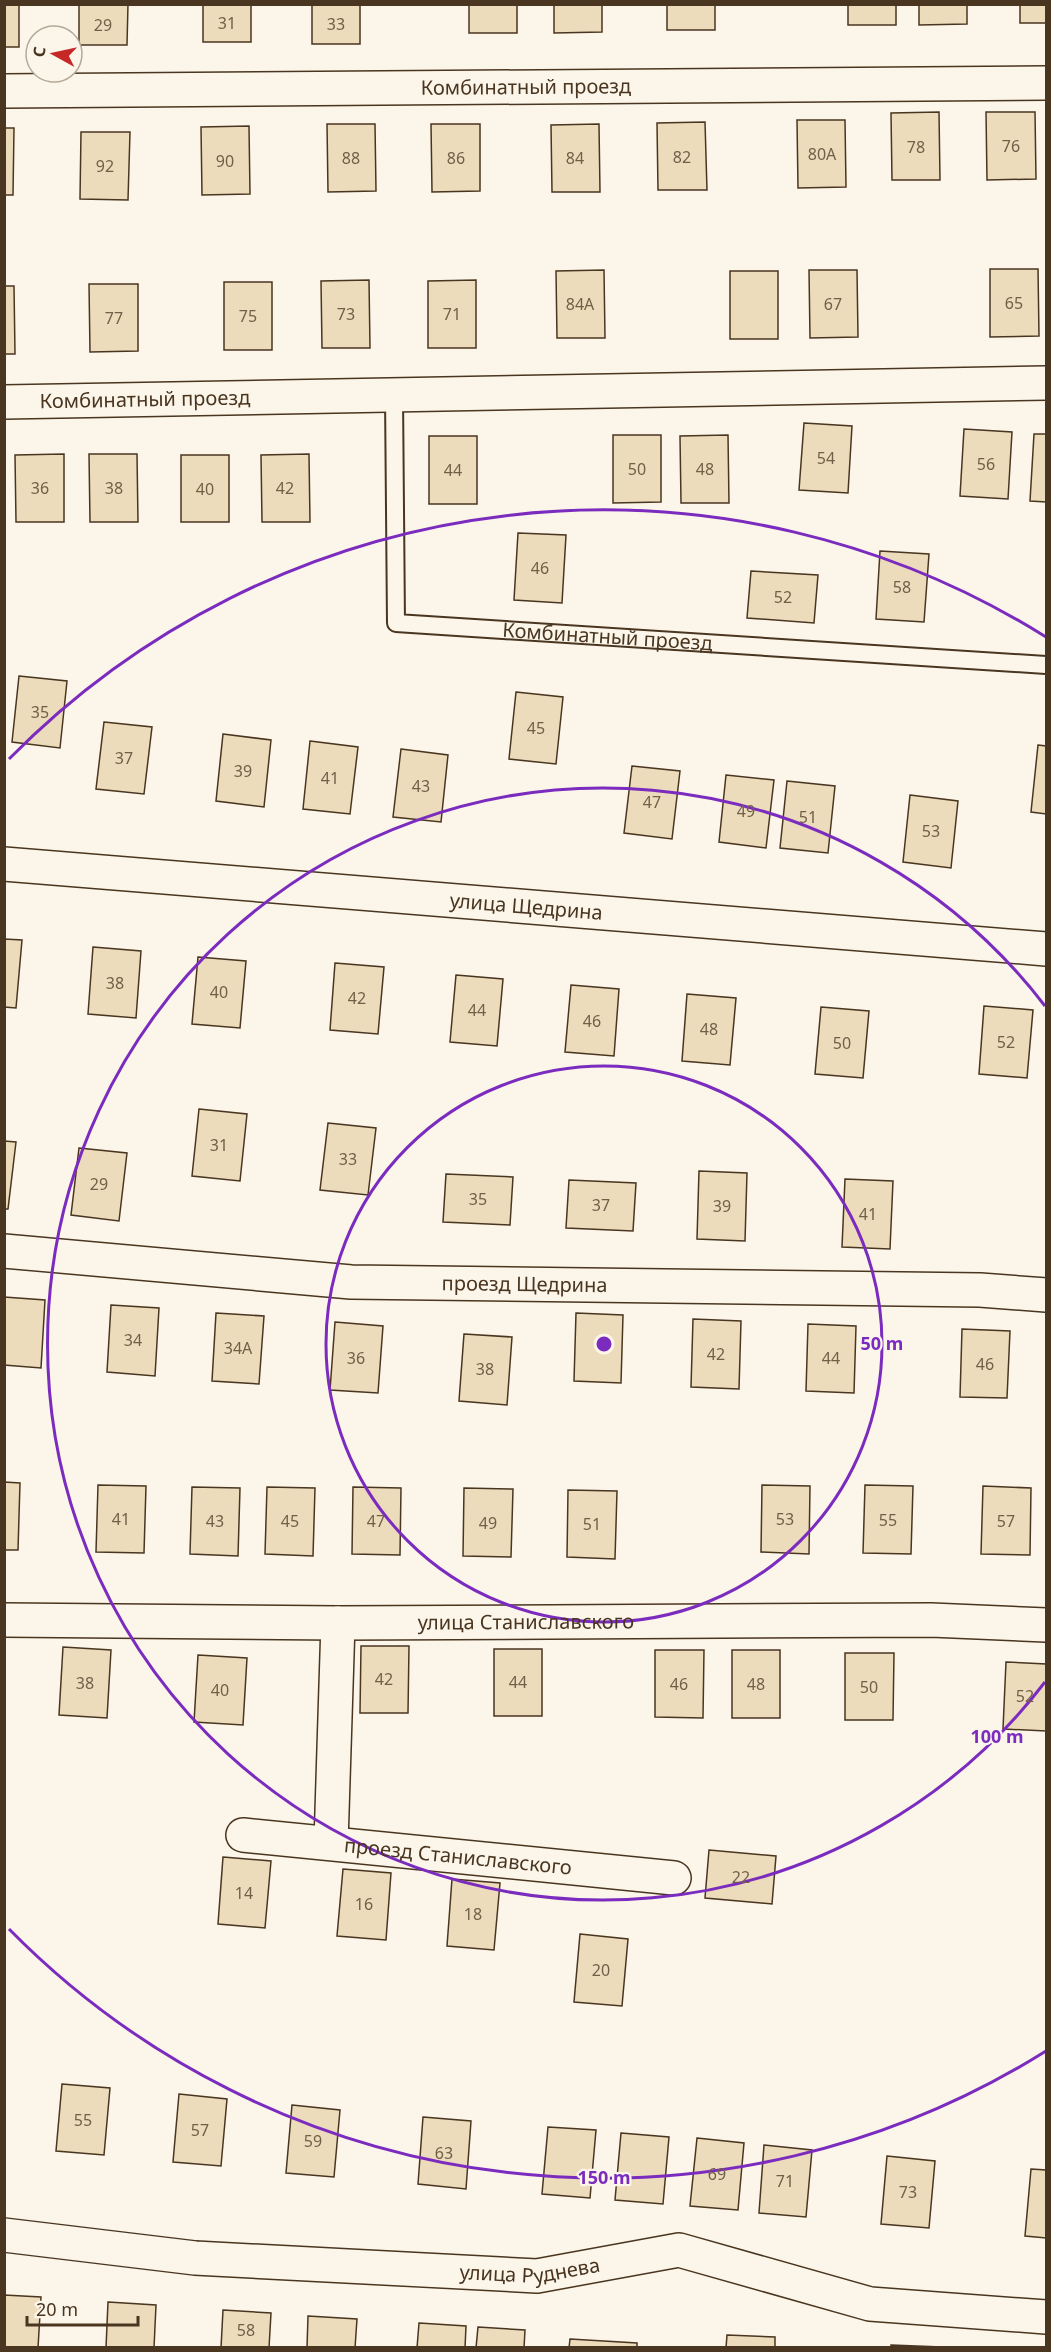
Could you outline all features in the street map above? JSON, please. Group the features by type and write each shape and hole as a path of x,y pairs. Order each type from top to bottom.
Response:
{"street":[{"name":"Комбинатный проезд","path":"4,91 1047,83"},
{"name":"Комбинатный проезд","path":"4,402 1047,382"},
{"name":"улица Щедрина","path":"4,864 1047,949"},
{"name":"проезд Щедрина","path":"4,1251 351,1282 980,1290 1047,1296"},
{"name":"улица Станиславского","path":"4,1620 338,1623 931,1620 1047,1625"},
{"path":"331,1843 338,1623"},
{"name":"проезд Станиславского","path":"243,1835 674,1878"},
{"name":"улица Руднева","path":"4,2235 195,2258 537,2276 679,2250 870,2304 1047,2317"}],"lane":[{"name":"Комбинатный проезд","path":"394,395 396,623 1047,665"}],"building":[{"path":"4,4 19,4 19,47 4,47"},
{"path":"79,4 128,4 127,45 84,45 84,24 79,24"},
{"path":"203,4 251,4 251,42 203,42"},
{"path":"312,4 360,4 360,44 312,44"},
{"path":"469,4 517,4 517,33 469,33"},
{"path":"554,4 602,4 602,32 554,33"},
{"path":"667,4 715,4 715,30 667,30"},
{"path":"848,4 896,4 896,25 848,25"},
{"path":"919,4 967,4 967,24 919,25"},
{"path":"1020,4 1046,4 1046,23 1020,23"},
{"path":"939,112 940,180 892,180 891,113"},
{"path":"986,112 1035,112 1036,179 987,180"},
{"path":"797,120 845,120 846,187 798,188"},
{"path":"705,122 707,190 658,190 657,123"},
{"path":"327,124 375,124 376,191 328,192"},
{"path":"431,124 480,124 480,191 432,192"},
{"path":"599,124 600,192 552,192 551,125"},
{"path":"249,126 250,194 202,195 201,127"},
{"path":"4,128 14,128 13,195 4,195"},
{"path":"81,132 130,132 128,200 80,199"},
{"path":"990,269 1038,269 1039,336 990,337"},
{"path":"604,270 605,338 557,338 556,271"},
{"path":"809,270 857,270 858,337 810,338"},
{"path":"730,271 778,271 778,339 730,339"},
{"path":"369,280 370,348 322,348 321,281"},
{"path":"476,280 476,348 428,348 428,281"},
{"path":"224,282 272,282 272,350 224,350"},
{"path":"89,284 138,284 138,351 90,352"},
{"path":"4,286 14,286 15,354 4,354"},
{"path":"804,423 852,426 848,493 799,490"},
{"path":"964,429 1012,432 1008,499 960,496"},
{"path":"1034,434 1046,434 1046,502 1030,501"},
{"path":"613,435 661,435 661,502 613,503"},
{"path":"728,435 729,503 681,503 680,436"},
{"path":"429,436 477,436 477,504 429,504"},
{"path":"64,454 64,522 16,522 15,455"},
{"path":"89,454 137,454 138,522 90,522"},
{"path":"309,454 310,522 262,522 261,455"},
{"path":"181,455 229,455 229,522 181,522"},
{"path":"518,533 566,535 562,603 514,600"},
{"path":"880,551 929,554 924,622 876,619"},
{"path":"751,571 818,575 814,623 747,618"},
{"path":"19,676 67,681 60,748 12,742"},
{"path":"516,692 563,697 556,764 509,759"},
{"path":"104,722 152,727 144,794 96,789"},
{"path":"223,734 271,740 264,807 216,801"},
{"path":"310,741 358,747 350,814 303,809"},
{"path":"1038,745 1046,746 1046,814 1031,812"},
{"path":"401,749 448,755 441,822 393,817"},
{"path":"632,766 680,771 672,839 624,833"},
{"path":"726,775 774,780 766,848 719,842"},
{"path":"787,781 835,786 828,853 780,848"},
{"path":"910,795 958,801 951,868 903,862"},
{"path":"4,939 22,940 16,1008 4,1007"},
{"path":"93,947 141,951 136,1018 88,1014"},
{"path":"198,957 246,961 240,1028 192,1024"},
{"path":"335,963 384,967 378,1034 330,1030"},
{"path":"456,975 503,979 497,1046 450,1042"},
{"path":"571,985 619,989 614,1056 565,1052"},
{"path":"687,994 736,998 730,1065 682,1061"},
{"path":"984,1006 1033,1010 1027,1078 979,1074"},
{"path":"821,1007 869,1011 863,1078 815,1074"},
{"path":"199,1109 247,1114 240,1181 192,1176"},
{"path":"328,1123 376,1128 368,1195 320,1190"},
{"path":"4,1141 16,1142 8,1209 4,1209"},
{"path":"79,1148 127,1153 119,1221 71,1215"},
{"path":"699,1171 747,1173 745,1241 697,1239"},
{"path":"446,1174 513,1177 510,1225 443,1222"},
{"path":"845,1179 893,1181 890,1249 842,1247"},
{"path":"569,1180 636,1183 633,1231 566,1228"},
{"path":"4,1297 45,1300 41,1368 4,1365"},
{"path":"111,1305 159,1308 155,1376 107,1372"},
{"path":"216,1313 264,1316 259,1384 212,1381"},
{"path":"576,1313 623,1315 621,1383 574,1381"},
{"path":"693,1319 741,1321 739,1389 691,1387"},
{"path":"335,1322 383,1326 378,1393 330,1390"},
{"path":"808,1324 856,1326 854,1393 806,1391"},
{"path":"962,1329 1010,1331 1007,1398 960,1397"},
{"path":"464,1334 512,1337 507,1405 459,1401"},
{"path":"4,1482 20,1483 18,1550 4,1550"},
{"path":"98,1485 146,1486 144,1553 96,1552"},
{"path":"762,1485 810,1486 809,1554 761,1552"},
{"path":"865,1485 913,1486 911,1554 863,1553"},
{"path":"983,1486 1031,1488 1030,1555 981,1554"},
{"path":"192,1487 240,1488 238,1556 190,1554"},
{"path":"267,1487 315,1488 313,1556 265,1554"},
{"path":"353,1487 401,1488 400,1555 352,1554"},
{"path":"464,1488 513,1489 511,1557 463,1556"},
{"path":"568,1490 617,1491 615,1559 567,1557"},
{"path":"361,1646 409,1646 408,1713 360,1713"},
{"path":"63,1647 111,1650 107,1718 59,1715"},
{"path":"494,1649 542,1649 542,1716 494,1716"},
{"path":"655,1650 704,1650 703,1718 655,1717"},
{"path":"732,1650 780,1650 780,1718 732,1718"},
{"path":"845,1653 894,1653 893,1720 845,1720"},
{"path":"198,1655 247,1658 243,1725 194,1722"},
{"path":"1006,1662 1046,1664 1046,1731 1003,1729"},
{"path":"709,1850 776,1856 772,1904 705,1898"},
{"path":"223,1857 271,1861 265,1928 218,1924"},
{"path":"343,1869 391,1873 386,1940 337,1936"},
{"path":"452,1879 500,1883 494,1950 447,1946"},
{"path":"580,1934 628,1939 622,2006 574,2002"},
{"path":"62,2084 110,2088 104,2155 56,2151"},
{"path":"179,2094 227,2099 221,2166 173,2162"},
{"path":"292,2105 340,2110 334,2177 286,2173"},
{"path":"423,2117 471,2121 466,2189 418,2184"},
{"path":"548,2127 596,2130 590,2198 542,2194"},
{"path":"621,2133 669,2137 663,2204 615,2200"},
{"path":"697,2138 744,2143 738,2210 690,2206"},
{"path":"764,2145 812,2150 806,2217 759,2213"},
{"path":"887,2156 935,2161 929,2228 881,2224"},
{"path":"1031,2169 1046,2170 1046,2238 1025,2236"},
{"path":"4,2295 41,2297 38,2348 4,2348"},
{"path":"108,2302 156,2305 154,2348 106,2348"},
{"path":"223,2310 271,2313 269,2348 221,2348"},
{"path":"308,2316 357,2319 355,2348 307,2348"},
{"path":"419,2323 466,2326 465,2348 417,2348"},
{"path":"478,2327 525,2330 524,2348 476,2348"},
{"path":"727,2335 775,2337 775,2348 726,2348"},
{"path":"570,2339 637,2343 637,2348 569,2348"},
{"path":"891,2345 968,2348 891,2348"}]}
